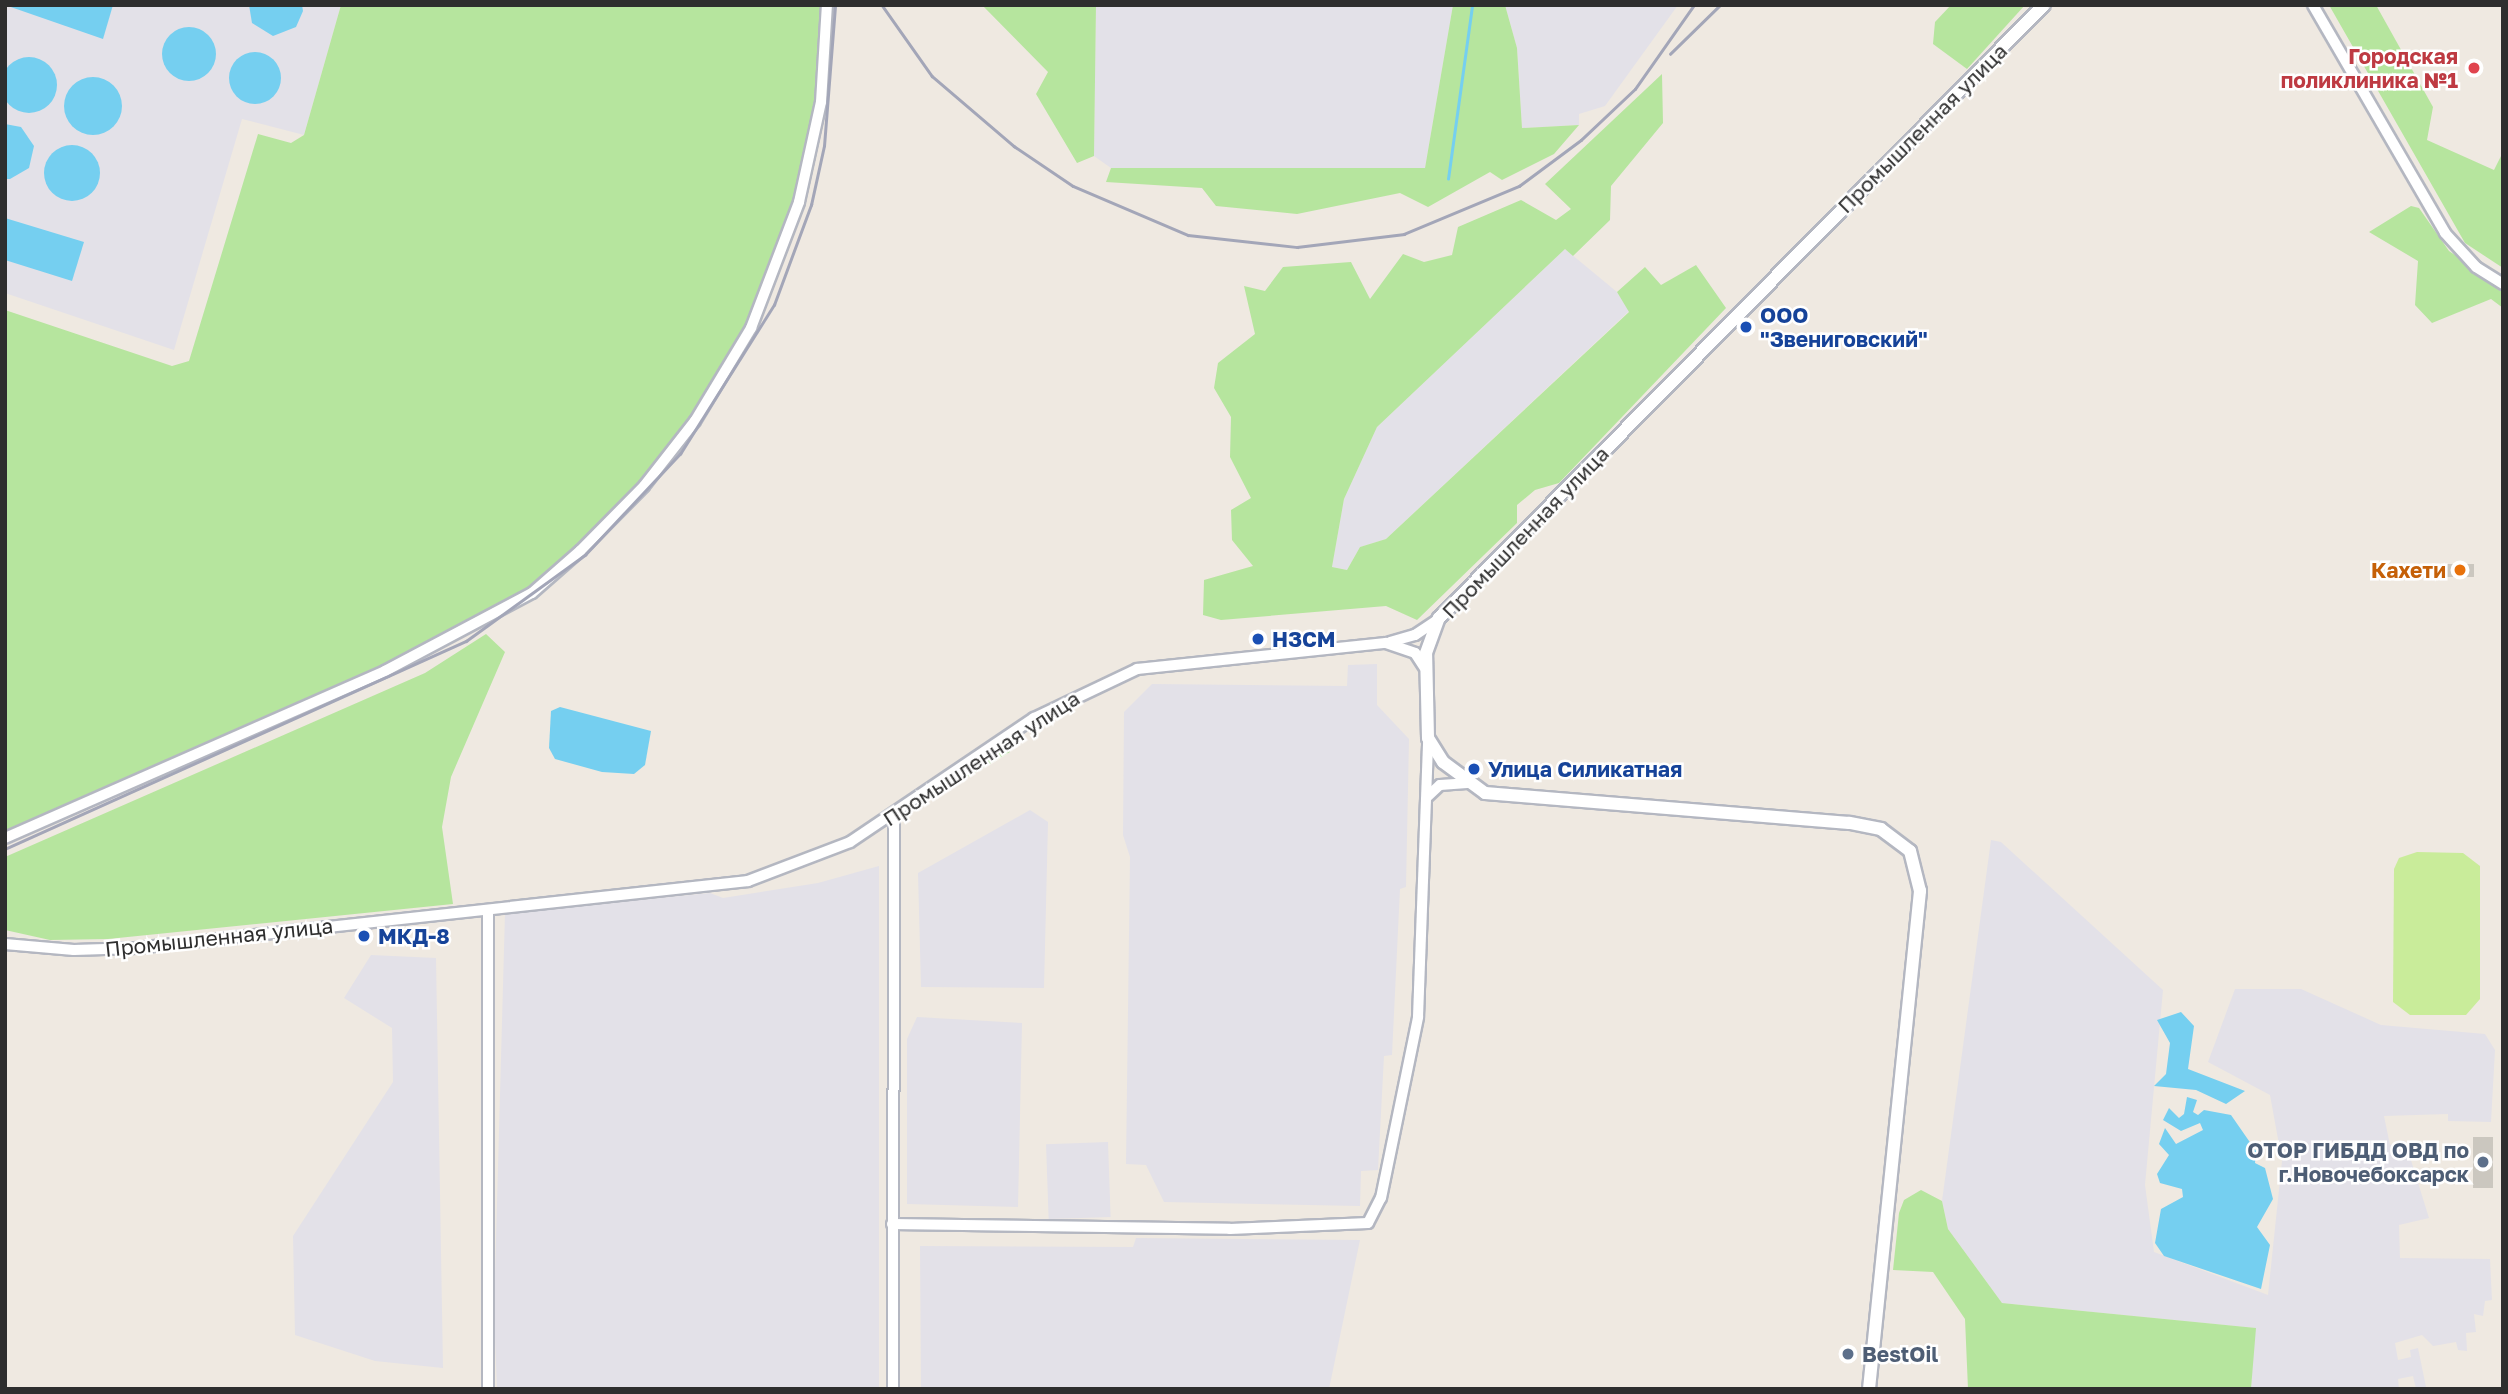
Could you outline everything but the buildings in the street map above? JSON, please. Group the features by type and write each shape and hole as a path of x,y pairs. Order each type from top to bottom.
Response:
{"street":[{"path":"5,838 384,671 533,593 645,486 695,421 751,328 799,202 821,102 827,5"},
{"name":"Промышленная улица","path":"1424,667 1439,618 2044,5"},
{"path":"2312,5 2445,233 2476,267 2503,284"},
{"path":"1386,643 1415,635 1439,618"},
{"name":"Промышленная улица","path":"5,944 74,950 136,948 488,911 764,877 813,861 894,813 1034,718 1118,676 1198,658 1386,643 1415,653 1424,667"},
{"path":"892,1223 1230,1229 1368,1223 1381,1198 1418,1017 1428,796 1424,667"},
{"path":"1428,738 1443,762 1467,783 1497,796 1849,823 1881,830 1910,851 1920,891 1869,1389"},
{"path":"1428,796 1440,785 1467,783"},
{"path":"893,1389 894,813"},
{"path":"488,911 488,1389"}],"shaded area":[{"path":"5,5 341,5 304,135 242,119 174,350 5,293"},
{"path":"1096,5 1453,5 1425,168 1111,168 1094,156"},
{"path":"1505,5 1678,5 1605,106 1579,114 1579,125 1522,128 1517,48"},
{"path":"1565,249 1617,292 1629,311 1386,539 1360,547 1347,570 1332,567 1344,499 1377,427"},
{"path":"1377,664 1377,705 1409,739 1406,887 1400,889 1392,1055 1384,1056 1378,1170 1361,1171 1360,1206 1164,1202 1146,1165 1126,1164 1130,857 1123,835 1124,712 1152,684 1347,686 1348,665"},
{"path":"1030,810 1048,822 1044,988 921,987 918,873"},
{"path":"1991,840 2001,842 2163,990 2145,1185 2154,1252 2268,1295 2282,1161 2270,1095 2208,1062 2235,989 2301,989 2381,1025 2485,1034 2495,1050 2491,1122 2448,1121 2448,1114 2384,1116 2390,1145 2405,1141 2429,1218 2399,1225 2400,1258 2490,1259 2492,1300 2485,1301 2483,1316 2474,1314 2476,1332 2466,1333 2467,1351 2458,1350 2456,1342 2433,1346 2422,1335 2395,1343 2398,1360 2411,1357 2410,1350 2418,1348 2426,1387 2416,1389 2413,1376 2398,1379 2399,1389 2251,1389 2255,1328 2002,1303 1948,1229 1942,1201"},
{"path":"879,866 879,1389 497,1389 494,1312 505,913 710,893 723,898 818,883"},
{"path":"371,955 436,958 443,1368 375,1361 295,1335 293,1236 393,1082 392,1028 344,998"},
{"path":"917,1017 1022,1023 1018,1207 907,1204 907,1039"},
{"path":"1108,1142 1111,1217 1049,1219 1046,1144"},
{"path":"1136,1238 1360,1240 1329,1389 921,1389 920,1246 1133,1247"}],"green space":[{"path":"341,5 827,5 821,102 799,202 751,328 695,421 644,486 532,593 385,671 5,838 5,310 172,366 189,361 258,134 291,143 304,135"},
{"path":"982,5 1096,5 1094,156 1077,163 1036,94 1048,72"},
{"path":"1453,5 1505,5 1517,48 1522,128 1579,125 1554,154 1502,180 1490,172 1428,207 1400,193 1297,214 1216,206 1202,188 1106,182 1111,168 1425,168"},
{"path":"1951,5 2025,5 1967,69 1933,44 1935,22"},
{"path":"2329,5 2376,5 2433,107 2427,140 2494,170 2503,152 2503,268 2465,243"},
{"path":"1662,74 1663,123 1611,186 1610,220 1573,256 1565,249 1377,427 1344,499 1332,567 1347,570 1360,547 1386,539 1629,312 1617,292 1645,267 1661,285 1696,265 1726,308 1559,483 1535,490 1517,505 1517,523 1417,620 1386,606 1221,620 1203,615 1204,580 1253,566 1232,540 1231,510 1251,498 1230,457 1231,417 1214,388 1218,363 1255,334 1244,286 1265,291 1283,267 1351,262 1370,299 1403,254 1424,262 1452,255 1458,227 1521,200 1556,220 1571,209 1545,184"},
{"path":"2411,206 2419,208 2449,251 2503,287 2503,308 2491,299 2432,323 2415,305 2418,261 2369,232"},
{"path":"486,634 505,652 451,777 442,827 453,904 108,939 50,940 5,930 5,857 425,673"},
{"path":"1009,746 1010,752 940,793 942,788"},
{"path":"2417,852 2463,853 2480,866 2480,999 2466,1015 2410,1015 2393,1002 2394,869 2399,858"},
{"path":"1921,1190 1942,1201 1948,1229 2002,1303 2256,1328 2251,1389 1968,1389 1965,1319 1933,1272 1893,1270 1899,1213 1904,1200"}],"water":[{"path":"5,5 113,5 103,39"},
{"path":"249,5 302,5 303,11 296,27 273,36 252,23"},
{"path":"189,27 208,35 216,54 208,73 189,81 170,73 162,54 170,35"},
{"path":"255,52 265,54 273,60 279,68 279,88 273,96 265,102 255,104 245,102 237,96 231,88 229,78 231,68 237,60 245,54"},
{"path":"29,57 40,59 49,65 55,74 55,96 49,105 40,111 29,113 18,111 9,105 3,96 1,85 3,74 9,65 18,59"},
{"path":"93,77 104,79 117,90 122,106 120,117 109,130 93,135 82,133 69,122 64,106 66,95 77,82"},
{"path":"5,124 21,127 34,146 29,168 10,179 5,179"},
{"path":"66,145 78,145 88,149 96,157 100,173 96,189 88,197 78,201 66,201 56,197 48,189 44,179 44,167 48,157 56,149"},
{"path":"5,218 84,242 72,281 5,260"},
{"path":"560,707 651,731 645,765 634,774 602,772 555,759 549,748 551,711"},
{"path":"2181,1012 2194,1026 2188,1069 2245,1091 2226,1104 2196,1090 2154,1086 2166,1074 2170,1043 2157,1020"},
{"path":"2187,1097 2197,1100 2193,1112 2198,1115 2204,1110 2231,1115 2256,1151 2255,1163 2265,1168 2273,1199 2257,1227 2270,1245 2261,1289 2164,1256 2155,1243 2161,1209 2183,1197 2182,1189 2160,1183 2157,1174 2169,1155 2159,1144 2165,1128 2176,1144 2203,1130 2200,1123 2181,1131 2163,1120 2169,1108 2179,1118 2184,1114"}],"waterway":[{"path":"1448,179 1472,5"}],"railway":[{"path":"5,849 466,641 585,555 680,454 774,305 811,205 824,146 835,5"},
{"path":"882,5 932,76 1014,146 1073,186 1188,235 1297,247 1404,234 1519,186 1581,140 1635,89 1694,5"},
{"path":"1670,54 1720,5"}],"place":[{"name":"Городская поликлиника №1","path":"2474,68"},
{"name":"ООО \"Звениговский\"","path":"1746,327"},
{"name":"Кахети","path":"2460,570"},
{"name":"НЗСМ","path":"1258,639"},
{"name":"Улица Силикатная","path":"1474,769"},
{"name":"МКД-8","path":"364,936"},
{"name":"ОТОР ГИБДД ОВД по г.Новочебоксарск","path":"2483,1162"},
{"name":"BestOil","path":"1848,1354"}]}
